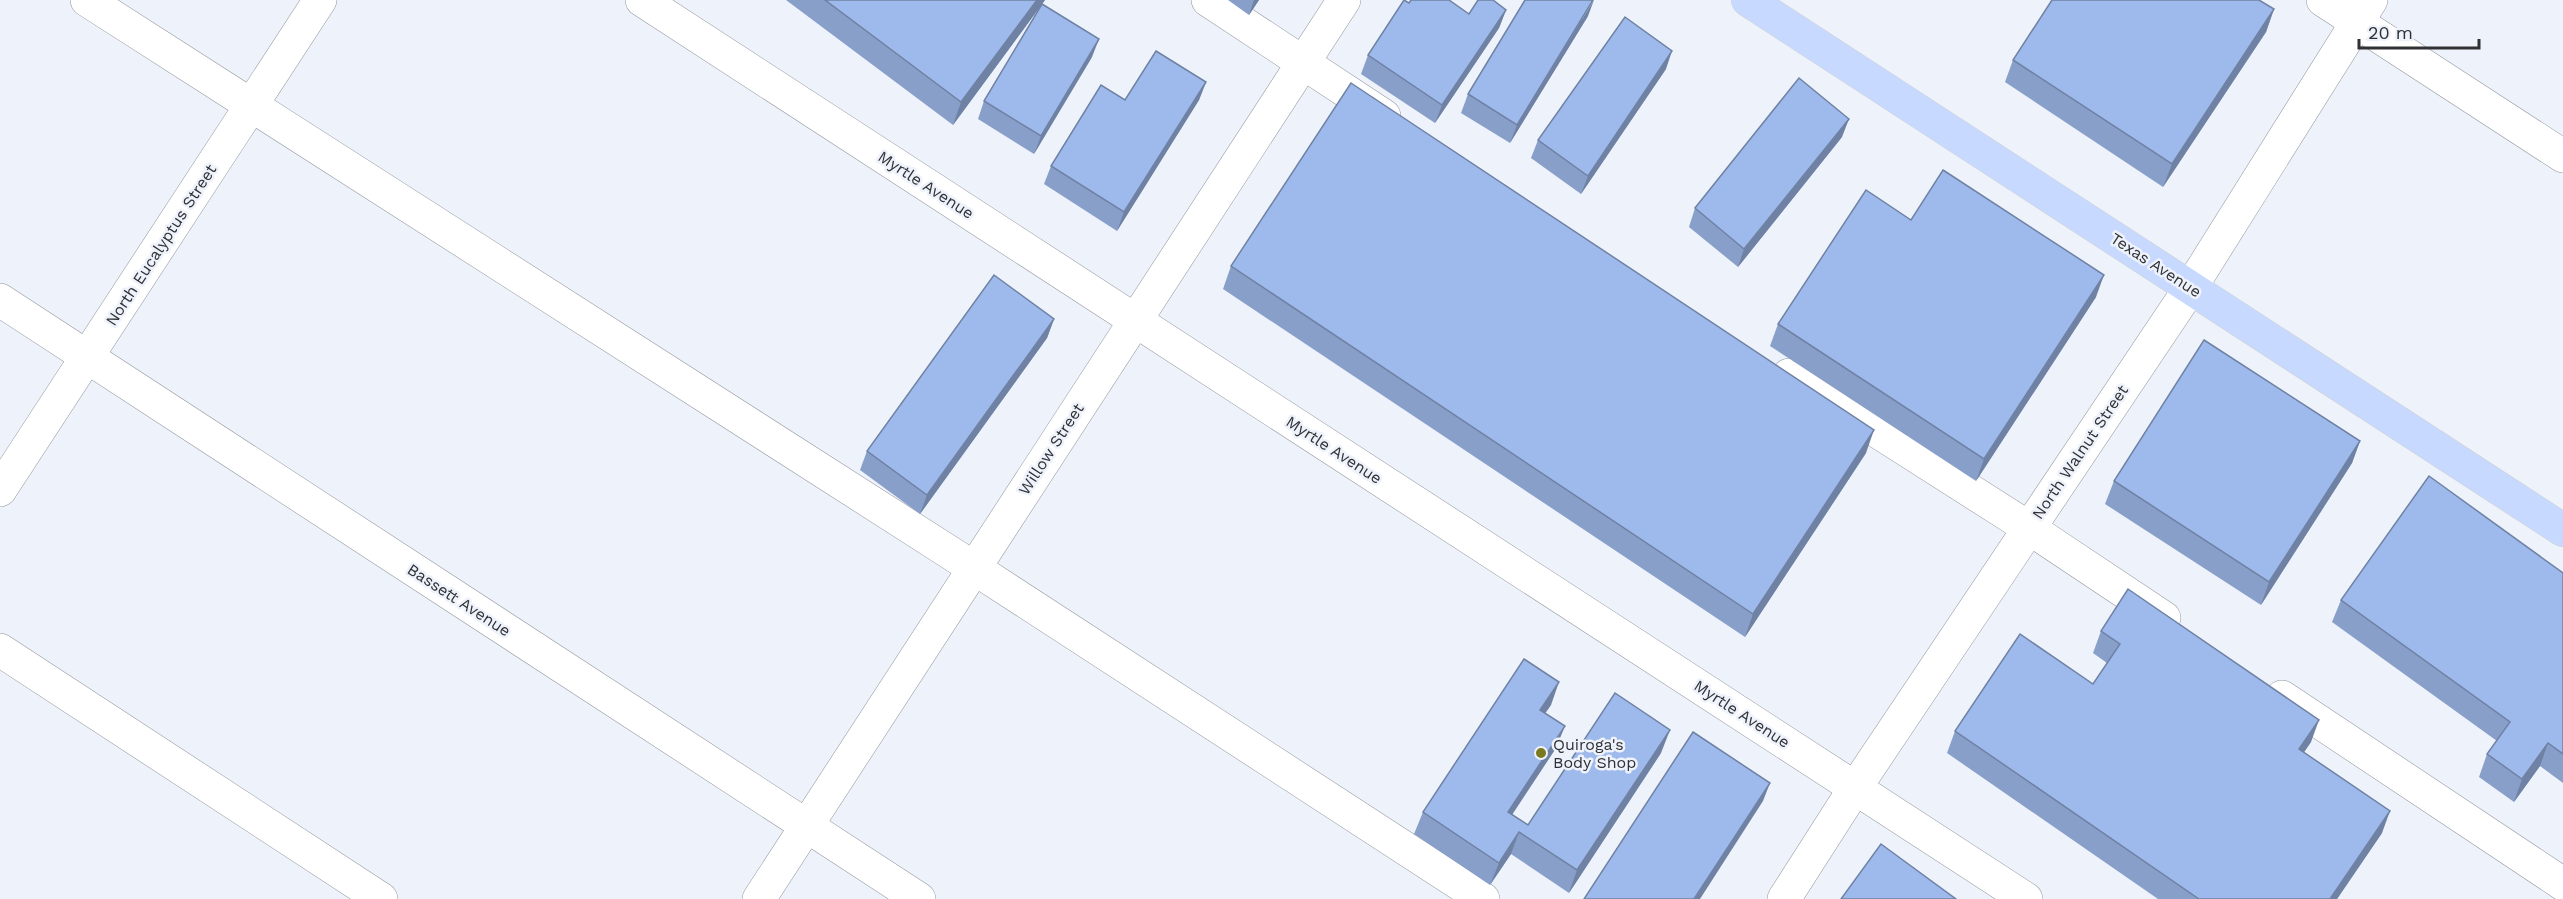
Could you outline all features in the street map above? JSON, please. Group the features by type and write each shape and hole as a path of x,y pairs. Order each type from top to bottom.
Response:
{"main road":[{"name":"Texas Avenue","path":"1749,0 2563,530"}],"street":[{"path":"87,0 974,568 1483,899"},
{"name":"North Eucalyptus Street","path":"0,490 321,0"},
{"name":"Myrtle Avenue","path":"642,0 2026,899"},
{"path":"1208,0 1413,135"},
{"path":"2323,0 2364,11 2563,156"},
{"name":"Willow Street","path":"759,899 1303,64 1340,1"},
{"name":"North Walnut Street","path":"1784,899 1855,788 2191,287 2364,11"},
{"name":"Bassett Avenue","path":"0,300 919,899"},
{"path":"1767,361 2029,528 2187,634"},
{"path":"0,650 381,899"},
{"path":"2256,680 2563,885"}],"building":[{"path":"825,0 1037,0 961,102"},
{"path":"1404,0 1409,3 1411,0 1449,0 1469,14 1478,0 1493,0 1506,10 1442,105 1368,55"},
{"path":"1525,0 1593,0 1517,125 1468,94"},
{"path":"2052,0 2259,0 2274,9 2172,164 2013,60"},
{"path":"1042,4 1099,39 1041,136 984,101"},
{"path":"1625,17 1672,51 1588,176 1538,140"},
{"path":"1156,51 1206,82 1124,212 1051,166 1101,85 1125,100"},
{"path":"1799,78 1849,119 1744,249 1695,208"},
{"path":"1351,83 1874,430 1753,614 1231,266"},
{"path":"1943,170 2104,275 1984,459 1778,324 1866,190 1911,220"},
{"path":"994,275 1054,319 927,495 867,451"},
{"path":"2204,340 2360,441 2269,582 2114,481"},
{"path":"2429,476 2563,573 2563,754 2548,743 2522,779 2487,754 2510,722 2341,600"},
{"path":"2128,589 2319,720 2299,749 2390,811 2330,899 2199,899 1955,731 2020,634 2093,684 2120,644 2101,631"},
{"path":"1524,659 1559,682 1540,710 1565,726 1508,812 1528,825 1615,693 1670,730 1577,870 1519,832 1499,863 1423,812"},
{"path":"1693,732 1770,783 1694,899 1584,899"},
{"path":"1881,844 1956,899 1841,899"}],"place":[{"name":"Quiroga's Body Shop","path":"1541,753"}]}
